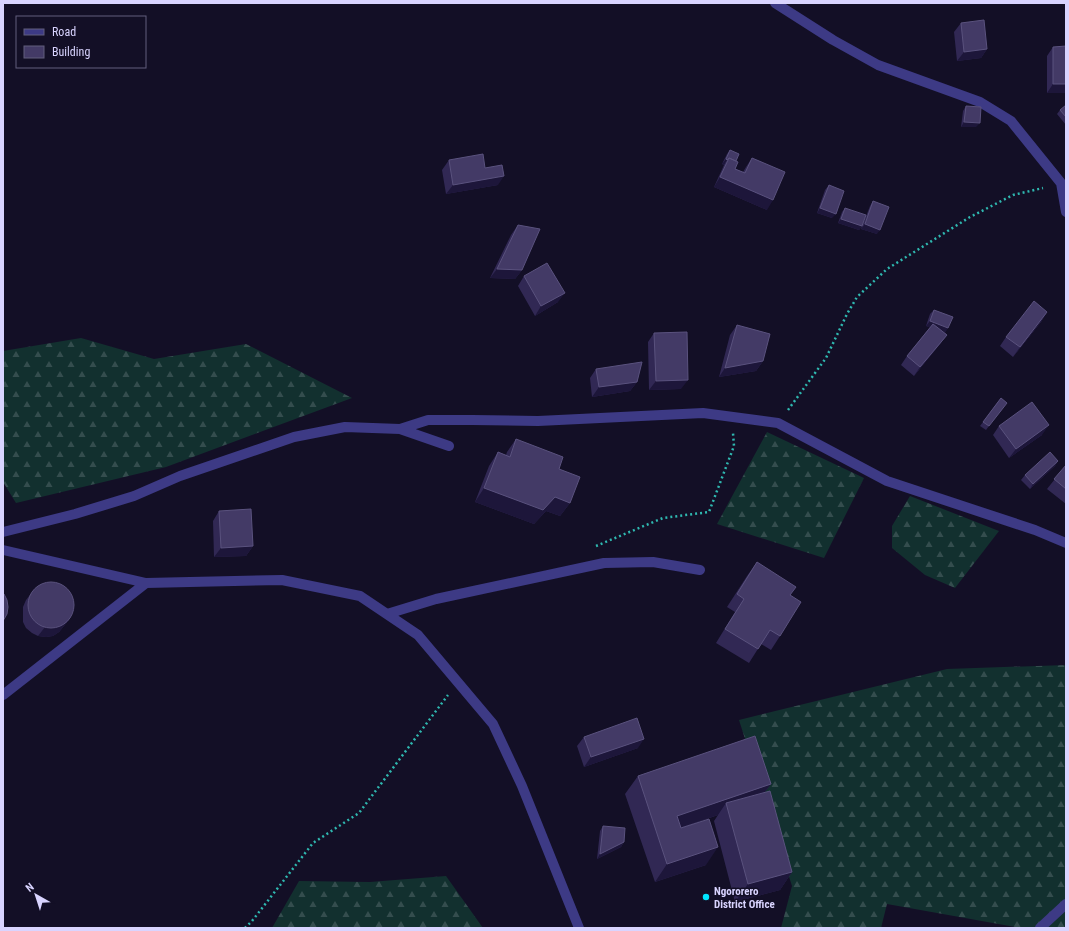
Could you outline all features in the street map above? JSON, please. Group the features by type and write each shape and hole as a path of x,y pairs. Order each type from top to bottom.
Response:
{"street":[{"path":"775,3 833,40 878,65 980,102 1011,121 1063,181 1066,212"},
{"path":"400,429 428,420 538,421 703,413 778,423 887,481 1035,530 1066,543"},
{"path":"3,532 75,514 134,496 180,476 294,437 345,428 400,429 449,446"},
{"path":"3,550 146,583 282,580 360,596 418,635 493,724 522,786 579,928"},
{"path":"387,614 436,599 604,563 653,562 700,570"},
{"path":"3,695 146,583"},
{"path":"1040,928 1066,904"}],"path":[{"path":"778,423 826,358 847,314 858,297 887,269 970,217 1013,195 1063,181"},
{"path":"590,549 663,518 710,512 734,446 731,416"},
{"path":"245,928 312,843 359,813 458,682"}],"green space":[{"path":"81,338 154,359 246,344 352,398 166,467 16,503 3,482 3,351"},
{"path":"767,432 864,478 824,558 717,524"},
{"path":"910,496 999,531 955,588 925,575 892,548 892,526"},
{"path":"1066,665 1066,928 1021,928 887,904 881,928 781,928 792,886 739,720 947,669"},
{"path":"446,876 483,928 272,928 299,881 370,882"}],"building":[{"path":"984,20 987,49 964,52 961,23"},
{"path":"1066,46 1066,84 1053,84 1053,47"},
{"path":"1066,105 1066,117 1060,110"},
{"path":"966,106 981,107 980,123 964,122"},
{"path":"730,150 739,154 736,161 729,158 727,160 726,159"},
{"path":"483,154 485,168 502,165 504,176 453,185 449,160"},
{"path":"729,158 738,162 735,169 745,173 752,158 785,172 773,200 720,177"},
{"path":"829,185 844,191 836,214 820,208"},
{"path":"873,201 889,207 880,230 865,224"},
{"path":"845,208 866,215 862,226 841,219"},
{"path":"518,225 540,229 522,270 497,269"},
{"path":"547,263 565,293 541,306 524,276"},
{"path":"1034,301 1047,312 1020,347 1006,337"},
{"path":"934,310 953,317 948,328 930,321"},
{"path":"933,324 947,335 920,367 907,356"},
{"path":"737,325 770,334 763,361 725,368"},
{"path":"687,332 688,380 656,381 654,333"},
{"path":"642,362 637,382 599,387 596,369"},
{"path":"1001,398 1007,403 989,426 983,422"},
{"path":"1032,402 1049,425 1016,449 999,426"},
{"path":"516,439 563,457 559,469 580,477 570,503 555,497 543,510 484,488 498,452 510,457"},
{"path":"1050,452 1058,461 1033,484 1025,475"},
{"path":"1066,465 1066,489 1054,479"},
{"path":"251,509 253,546 221,548 219,511"},
{"path":"757,562 796,587 790,595 801,602 780,636 770,630 758,649 725,629 744,599 737,594"},
{"path":"51,582 64,586 70,592 74,605 70,618 64,624 51,628 38,624 32,618 28,605 32,592 38,586"},
{"path":"3,593 7,600 8,607 7,614 3,621"},
{"path":"637,718 644,739 591,757 584,737"},
{"path":"755,736 771,784 677,816 681,828 709,819 718,847 667,864 638,776"},
{"path":"770,791 792,872 748,884 726,803"},
{"path":"603,826 625,828 624,842 600,854"}],"place":[{"name":"Ngororero District Office","path":"706,897"}]}
